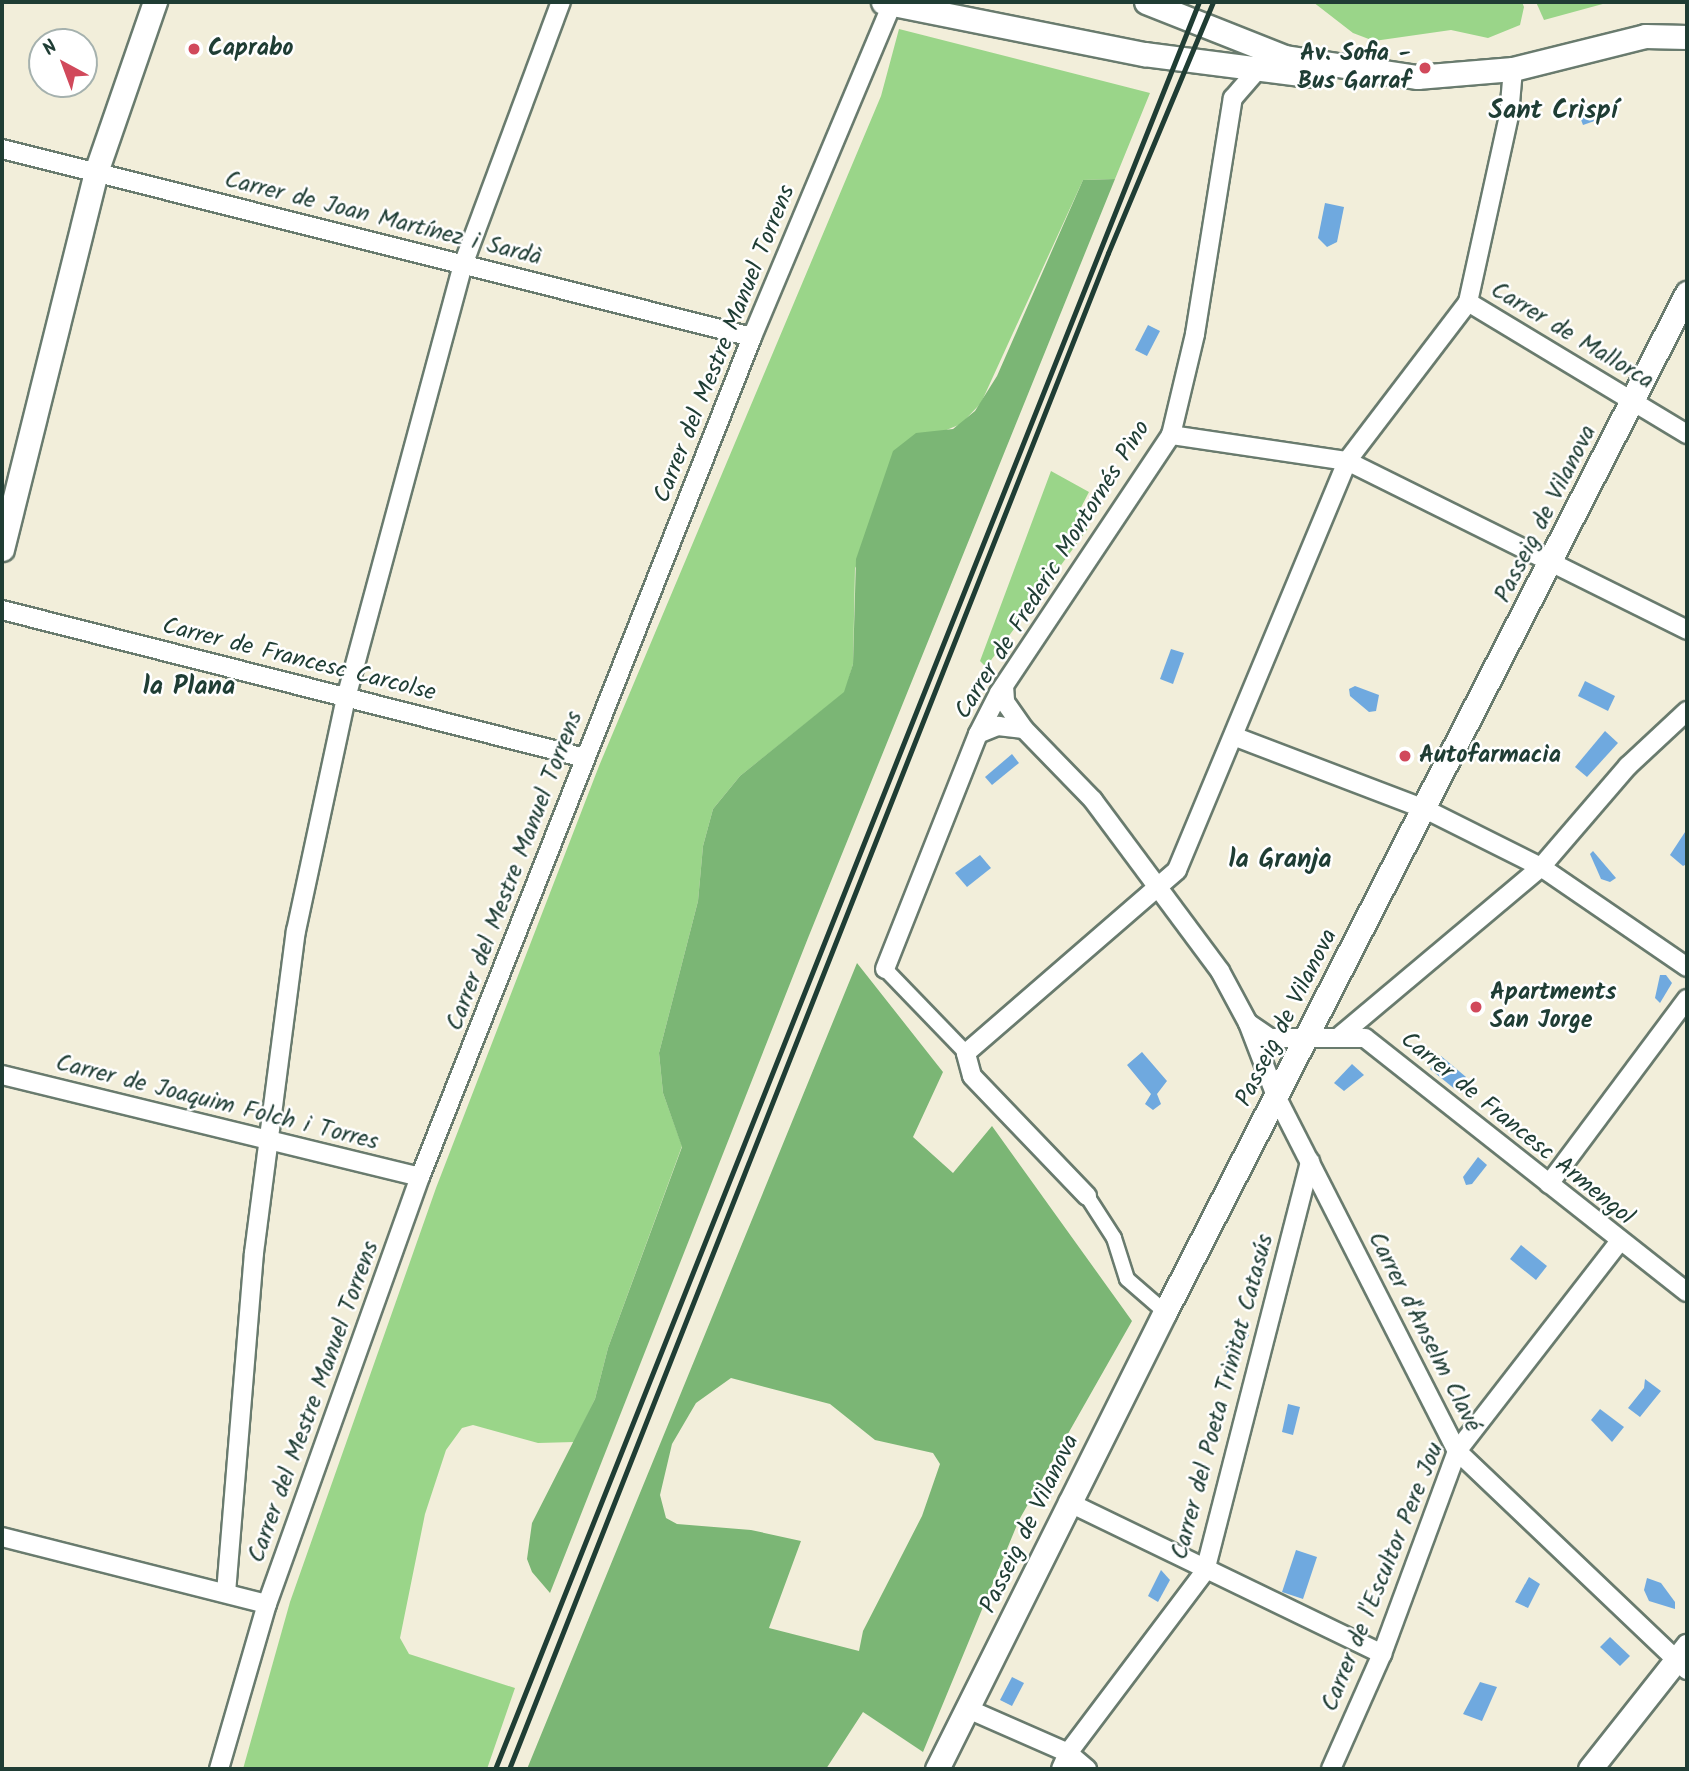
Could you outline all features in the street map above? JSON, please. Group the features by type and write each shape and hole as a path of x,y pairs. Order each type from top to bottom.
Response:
{"street":[{"path":"2,549 36,400 96,172 155,2"},
{"path":"226,1593 254,1253 267,1143 296,931 345,698 463,265 561,2"},
{"path":"1146,2 1285,57 1376,74"},
{"path":"887,3 1105,47 1257,70 1432,77 1513,69 1624,39 1687,37"},
{"name":"Carrer del Mestre Manuel Torrens","path":"219,1769 267,1604 420,1177 887,3"},
{"path":"966,1053 1177,870 1236,737 1347,461 1468,302 1509,116 1513,69"},
{"name":"Carrer de Frederic Montornés Pino","path":"885,969 978,734 1004,686 1171,435 1195,334 1233,97 1241,83 1257,70"},
{"name":"Carrer de Joan Martínez i Sardà","path":"2,149 752,337"},
{"name":"Passeig de Vilanova","path":"937,1769 1165,1312 1551,565 1687,293"},
{"name":"Carrer de Mallorca","path":"1468,302 1687,434"},
{"path":"1171,435 1347,461 1551,565 1687,630"},
{"name":"Carrer de Francesc Carcolse","path":"2,610 585,758"},
{"name":"Carrer d'Anselm Clavé","path":"1004,686 1005,702 1024,729 1093,800 1160,886 1220,971 1248,1023 1276,1097 1457,1451 1684,1659"},
{"path":"1341,1035 1541,867 1628,766 1687,711"},
{"path":"978,734 998,726 1024,729"},
{"path":"1236,737 1425,809 1541,867 1687,967"},
{"path":"885,969 966,1053 972,1076 1087,1196 1114,1238 1126,1279 1165,1312"},
{"path":"1549,1184 1687,999"},
{"path":"1248,1023 1270,1038 1306,1039"},
{"name":"Carrer de Francesc Armengol","path":"1306,1039 1341,1035 1365,1038 1619,1242 1687,1292"},
{"name":"Carrer de Joaquim Folch i Torres","path":"2,1075 267,1143 420,1177"},
{"name":"Carrer del Poeta Trinitat Catasús","path":"1064,1761 1205,1571 1310,1161"},
{"name":"Carrer de l'Escultor Pere Jou","path":"1331,1769 1382,1654 1457,1451 1619,1242"},
{"path":"1068,1503 1382,1654"},
{"path":"2,1537 267,1604"},
{"path":"1590,1769 1684,1659"},
{"path":"968,1709 1064,1761 1087,1769"}],"green space":[{"path":"1313,2 1522,2 1524,7 1520,25 1488,38 1451,30 1374,41 1353,33"},
{"path":"1536,2 1610,2 1544,20"},
{"path":"899,29 1150,93 1115,179 1083,180 981,403 961,424 944,431 855,568 853,664 845,692 740,776 713,809 703,846 698,901 659,1053 663,1093 682,1146 608,1348 595,1399 574,1442 538,1443 473,1425 462,1428 446,1450 425,1514 400,1638 409,1654 515,1688 487,1769 243,1769 290,1602 436,1188 599,766 881,96"},
{"path":"1115,179 808,938 550,1593 532,1572 527,1559 532,1523 595,1399 608,1348 682,1147 663,1093 659,1053 698,901 703,846 713,809 740,776 844,692 853,664 856,559 893,451 916,433 953,429 975,411 997,376 1083,180"},
{"path":"1051,471 1089,492 1076,517 1089,527 986,667 980,661"},
{"path":"857,963 943,1072 913,1137 953,1173 992,1126 1132,1321 1019,1520 923,1752 863,1712 826,1769 527,1769","holes":["731,1378 830,1404 875,1440 933,1453 940,1464 922,1516 863,1631 859,1651 769,1628 801,1541 751,1530 677,1524 666,1518 660,1495 672,1444 696,1403"]}],"water":[{"path":"1605,103 1612,108 1609,116 1583,125 1578,112"},
{"path":"1325,203 1344,207 1337,242 1327,247 1318,238"},
{"path":"1148,325 1160,331 1147,356 1135,350"},
{"path":"1171,649 1184,653 1173,684 1160,679"},
{"path":"1585,681 1615,696 1608,711 1578,696"},
{"path":"1355,686 1379,695 1376,711 1369,712 1350,696 1349,689"},
{"path":"1605,731 1618,743 1587,777 1575,767"},
{"path":"1012,754 1019,763 992,785 985,777"},
{"path":"1687,829 1687,864 1683,866 1670,855"},
{"path":"1593,851 1616,878 1610,882 1601,879 1590,854"},
{"path":"980,855 991,868 967,887 955,873"},
{"path":"1660,975 1666,975 1672,983 1660,1003 1655,998"},
{"path":"1142,1052 1167,1081 1157,1094 1161,1104 1153,1110 1145,1104 1151,1094 1127,1065"},
{"path":"1441,1056 1466,1077 1456,1090 1430,1069"},
{"path":"1352,1064 1364,1075 1344,1091 1334,1083"},
{"path":"1478,1157 1487,1165 1472,1184 1466,1185 1463,1177"},
{"path":"1521,1245 1547,1266 1536,1280 1510,1259"},
{"path":"1239,1330 1249,1335 1236,1359 1226,1354"},
{"path":"1645,1379 1661,1391 1640,1417 1628,1408 1644,1388"},
{"path":"1288,1404 1300,1407 1293,1435 1282,1432"},
{"path":"1600,1409 1624,1427 1612,1442 1591,1420"},
{"path":"1296,1550 1317,1557 1303,1599 1282,1592"},
{"path":"1161,1570 1170,1580 1158,1602 1148,1596"},
{"path":"1529,1577 1540,1584 1528,1608 1515,1602"},
{"path":"1647,1578 1661,1583 1675,1602 1675,1609 1649,1601 1644,1590"},
{"path":"1610,1637 1630,1656 1620,1666 1600,1647"},
{"path":"1012,1677 1024,1683 1012,1706 1000,1700"},
{"path":"1480,1682 1497,1687 1482,1721 1463,1714"}],"railway":[{"path":"495,1769 1199,2"},
{"path":"509,1769 1108,253 1213,2"}],"place":[{"name":"Caprabo","path":"194,49"},
{"name":"Av. Sofia - Bus Garraf","path":"1425,68"},
{"name":"Autofarmacia","path":"1405,756"},
{"name":"Apartments San Jorge","path":"1476,1007"}],"district":[{"name":"Sant Crispí","path":"1553,112"},
{"name":"la Plana","path":"189,688"},
{"name":"la Granja","path":"1280,861"}]}
